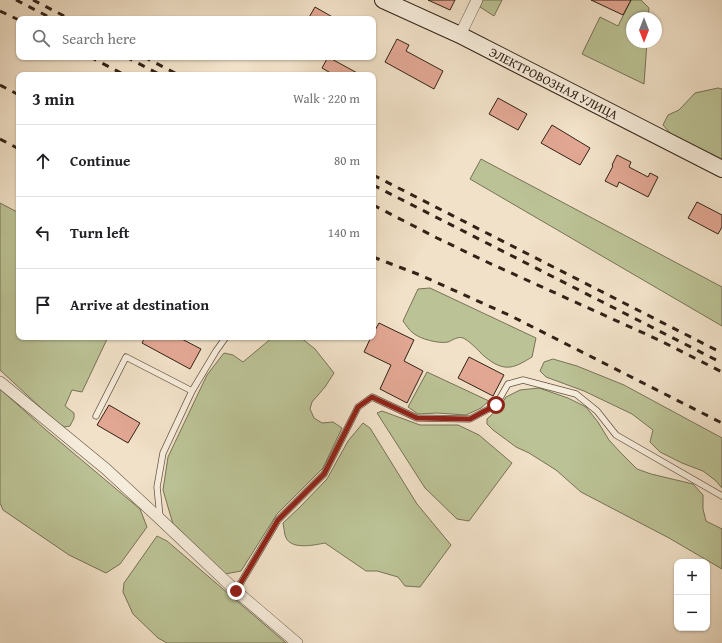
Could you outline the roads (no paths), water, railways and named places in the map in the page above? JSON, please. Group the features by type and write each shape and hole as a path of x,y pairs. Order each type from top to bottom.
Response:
{"street":[{"name":"ЭЛЕКТРОВОЗНАЯ УЛИЦА","path":"383,0 460,35 722,170"},
{"path":"460,35 477,0"},
{"path":"0,382 106,469 236,591 297,643"}],"lane":[{"path":"160,519 157,487 164,452 192,391 224,340"},
{"path":"96,416 126,357 192,391"},
{"path":"236,591 278,520 324,474 358,407 372,397 417,418 470,419 496,405 508,384 523,380 576,394 597,411 616,435 722,496"}],"railway":[{"path":"16,0 47,16"},
{"path":"33,0 64,16"},
{"path":"0,11 16,19"},
{"path":"96,60 119,72"},
{"path":"132,60 155,72"},
{"path":"150,60 173,72"},
{"path":"0,85 16,93"},
{"path":"0,139 16,147"},
{"path":"376,177 722,353"},
{"path":"376,187 722,363"},
{"path":"376,207 487,262 661,341 722,372"},
{"path":"376,258 420,275 511,316 722,423"}]}
